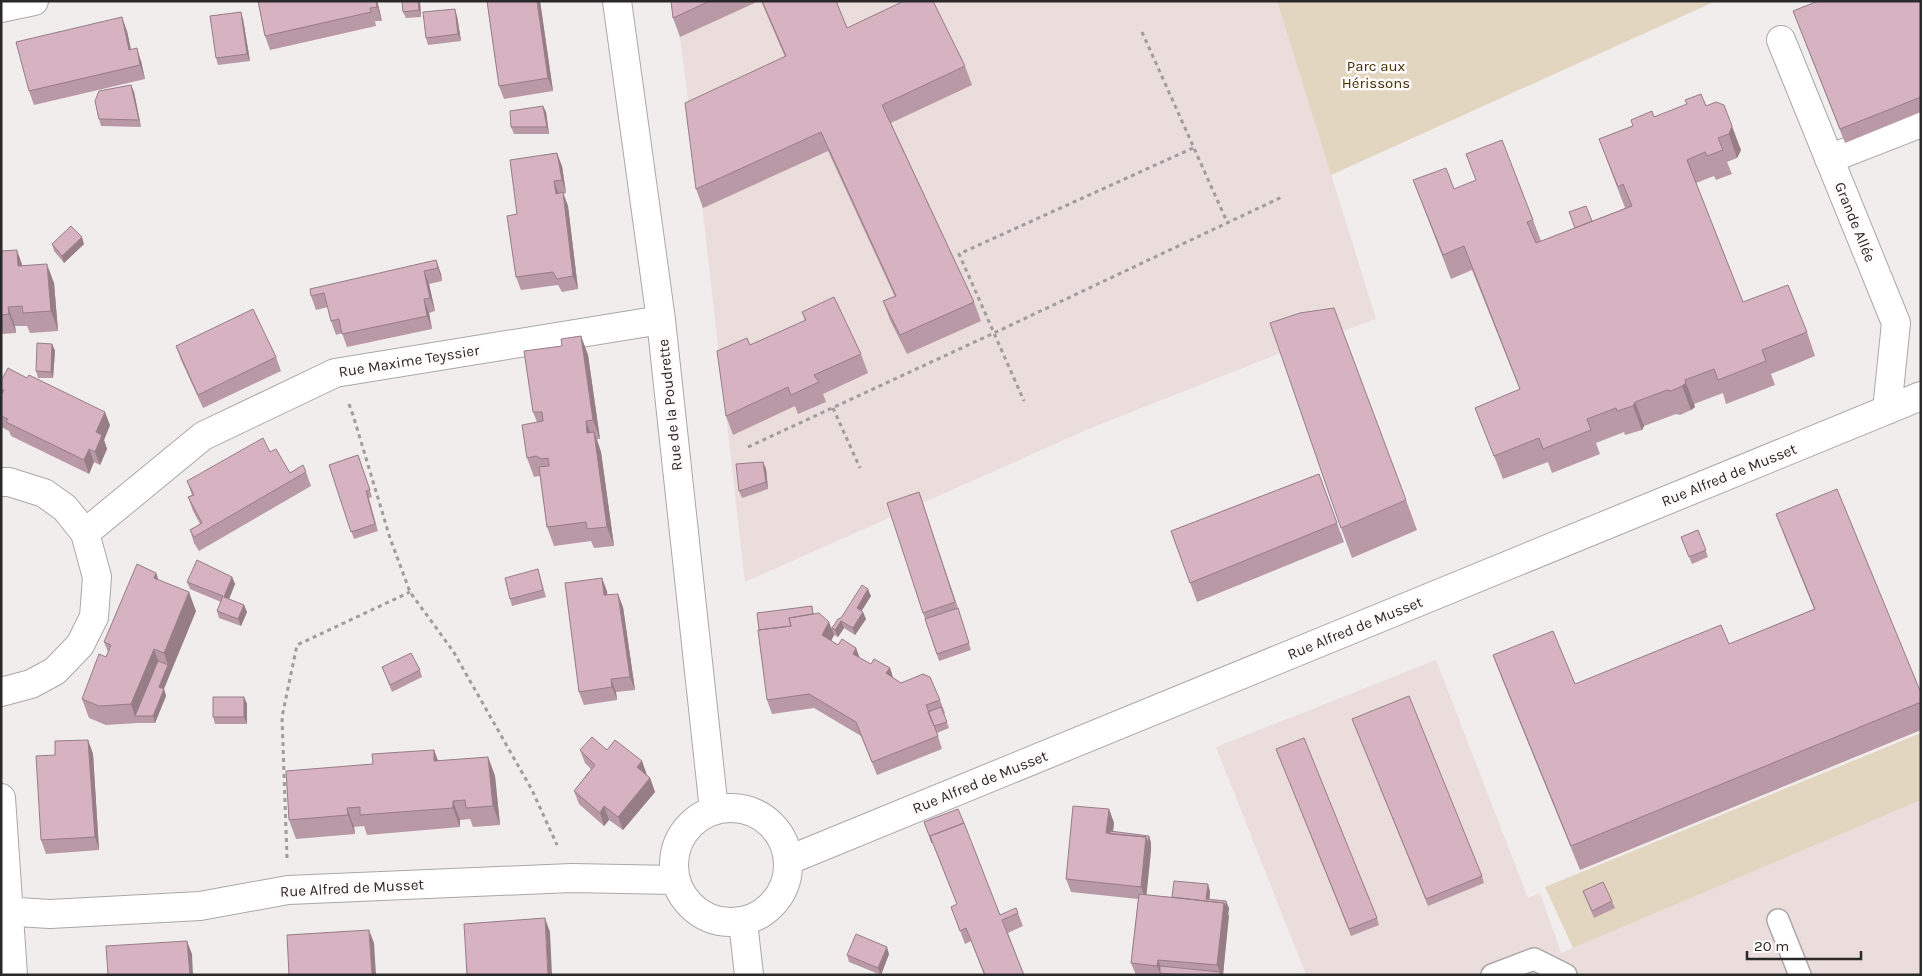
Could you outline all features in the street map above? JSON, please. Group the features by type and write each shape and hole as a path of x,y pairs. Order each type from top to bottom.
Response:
{"street":[{"path":"1,8 34,1"},
{"name":"Rue de la Poudrette","path":"617,1 661,320 714,810"},
{"name":"Grande Allée","path":"1781,40 1896,323 1886,410"},
{"path":"1829,159 1921,122"},
{"name":"Rue Maxime Teyssier","path":"85,533 204,436 335,373 661,320"},
{"name":"Rue Alfred de Musset","path":"788,860 1921,396"},
{"path":"1,482 9,482 44,493 65,508 85,533 97,577 94,617 80,646 55,672 31,684 1,692"},
{"path":"1,798 5,911 13,975"},
{"path":"731,808 748,810 763,818 776,829 784,844 788,860 788,877 782,892 772,906 759,916 743,922 726,923 709,919 694,909 682,896 675,880 673,862 676,845 685,829 698,817 714,810 731,808"},
{"name":"Rue Alfred de Musset","path":"5,911 50,914 200,906 288,890 572,878 675,880"},
{"path":"743,922 749,975"}],"lane":[{"path":"1778,920 1800,975"},
{"path":"1492,975 1534,959 1566,975"}],"path":[{"path":"1142,32 1228,224"},
{"path":"1024,401 959,254 1193,148"},
{"path":"748,447 1282,198"},
{"path":"335,373 354,415 390,538 410,592 453,651 532,790 572,878"},
{"path":"833,408 860,468"},
{"path":"288,890 282,717 297,645 410,592"}],"shaded area":[{"path":"675,1 1277,1 1376,319 1281,353 1093,427 745,582 701,196"},
{"path":"1436,660 1528,898 1540,893 1561,953 1921,799 1921,975 1306,975 1216,747"}],"green space":[{"name":"Parc aux Hérissons","path":"1277,1 1716,1 1331,175"},
{"path":"1921,733 1921,800 1573,948 1545,887"}],"building":[{"path":"258,1 376,1 377,7 370,8 371,12 265,36"},
{"path":"402,1 418,1 419,10 403,12"},
{"path":"487,1 537,1 548,78 499,86"},
{"path":"671,1 710,1 673,18"},
{"path":"762,1 836,1 847,28 904,1 933,1 965,66 882,105 974,302 900,335 883,301 896,296 821,132 696,189 685,103 786,56"},
{"path":"1818,1 1921,1 1921,97 1840,129 1793,11"},
{"path":"455,9 458,34 426,38 423,12"},
{"path":"241,12 247,54 216,58 210,16"},
{"path":"122,17 129,50 137,48 140,65 29,91 16,42"},
{"path":"131,85 139,120 99,119 95,101 99,91"},
{"path":"1701,94 1706,106 1716,102 1724,105 1732,126 1729,134 1718,138 1723,150 1707,156 1705,152 1687,160 1743,302 1788,285 1807,332 1762,350 1766,361 1718,380 1714,369 1685,380 1686,383 1671,391 1667,390 1635,402 1633,406 1617,411 1616,408 1587,419 1591,430 1543,449 1539,438 1494,456 1475,408 1520,389 1464,246 1443,255 1413,180 1446,168 1454,189 1476,180 1466,154 1502,140 1533,220 1527,222 1536,243 1632,206 1623,184 1618,187 1599,139 1633,126 1631,120 1652,111 1654,117 1687,104 1685,100"},
{"path":"543,106 547,127 511,127 510,111"},
{"path":"557,153 562,180 554,181 556,194 563,192 573,276 557,279 553,272 516,277 507,216 517,214 510,160"},
{"path":"1586,206 1592,221 1575,228 1569,212"},
{"path":"71,226 82,237 62,256 52,244"},
{"path":"17,250 18,266 47,264 51,311 23,313 22,306 8,307 9,314 1,315 1,251"},
{"path":"436,260 438,268 424,271 430,298 424,299 427,316 342,334 339,319 331,321 324,293 311,296 310,289"},
{"path":"834,297 861,354 814,375 819,382 791,395 788,387 726,416 717,351 747,338 750,345 806,320 802,312"},
{"path":"1334,308 1406,500 1341,528 1270,323 1300,313"},
{"path":"253,309 276,357 198,395 176,346"},
{"path":"581,336 593,420 586,421 587,433 594,432 607,527 587,529 586,522 547,527 539,467 549,466 548,458 542,459 536,456 527,458 522,425 543,421 542,412 533,412 524,351 562,346 561,339"},
{"path":"37,343 52,344 51,372 36,371"},
{"path":"8,368 27,378 29,375 105,412 96,432 102,435 95,452 89,449 84,460 6,422 8,419 1,416 1,395 4,390 1,389 1,381"},
{"path":"263,438 270,452 276,449 290,473 303,465 306,472 194,537 190,530 202,523 188,497 194,495 187,481"},
{"path":"358,455 370,490 366,491 375,524 351,532 329,465"},
{"path":"763,462 766,482 739,491 736,464"},
{"path":"1319,474 1337,523 1190,583 1171,531"},
{"path":"1837,489 1921,693 1921,702 1571,846 1493,655 1553,631 1575,684 1721,625 1729,644 1815,609 1776,514"},
{"path":"919,492 955,602 923,613 887,503"},
{"path":"1698,530 1706,550 1689,557 1681,537"},
{"path":"197,560 232,577 224,597 244,605 238,619 217,611 223,596 187,582"},
{"path":"137,564 156,573 154,578 189,592 164,653 154,649 131,704 99,706 82,699 99,654 106,657 111,645 104,642"},
{"path":"538,569 543,590 510,599 505,578"},
{"path":"602,578 604,595 618,594 630,677 611,679 612,687 579,692 565,583"},
{"path":"862,585 868,589 857,608 863,612 853,628 841,621 835,630 832,628 838,619 841,618"},
{"path":"812,606 813,614 789,618 791,626 759,630 757,613"},
{"path":"958,608 969,643 937,654 925,619"},
{"path":"819,613 829,622 822,635 838,645 842,639 856,648 853,654 871,664 874,659 890,668 886,673 901,683 923,674 930,677 940,700 926,705 938,736 872,762 856,722 809,694 767,700 758,630 791,626 789,618"},
{"path":"411,653 420,670 390,685 382,667"},
{"path":"158,661 168,665 159,687 164,689 153,716 135,716"},
{"path":"1409,696 1482,876 1426,899 1352,719"},
{"path":"213,697 244,697 244,717 213,717"},
{"path":"941,707 947,722 934,726 928,712"},
{"path":"592,737 607,750 615,740 642,761 637,767 650,778 618,817 604,806 600,813 574,791 595,765 580,750"},
{"path":"1304,738 1377,918 1349,929 1276,749"},
{"path":"88,740 95,837 41,840 36,756 55,755 55,741"},
{"path":"434,750 434,761 488,757 493,806 466,808 465,800 453,801 453,808 360,815 360,807 347,808 348,815 289,820 286,771 373,764 372,754"},
{"path":"1073,806 1109,809 1106,833 1146,837 1141,887 1066,879"},
{"path":"958,809 964,823 930,836 932,843 924,822"},
{"path":"964,823 1000,915 1016,908 1018,913 1002,920 1024,975 985,975 966,928 960,931 951,907 957,904 930,836"},
{"path":"1110,831 1149,836 1148,844 1146,837 1110,834"},
{"path":"1174,881 1208,884 1206,899 1226,901 1226,907 1224,903 1172,897"},
{"path":"1603,882 1612,901 1592,911 1583,891"},
{"path":"1139,894 1224,903 1217,965 1158,960 1157,966 1131,963"},
{"path":"545,918 548,975 467,975 464,924"},
{"path":"369,930 372,975 289,975 287,935"},
{"path":"856,934 887,947 878,968 847,955"},
{"path":"187,941 190,975 108,975 106,946"},
{"path":"1160,966 1220,972 1220,975 1160,973"}]}
